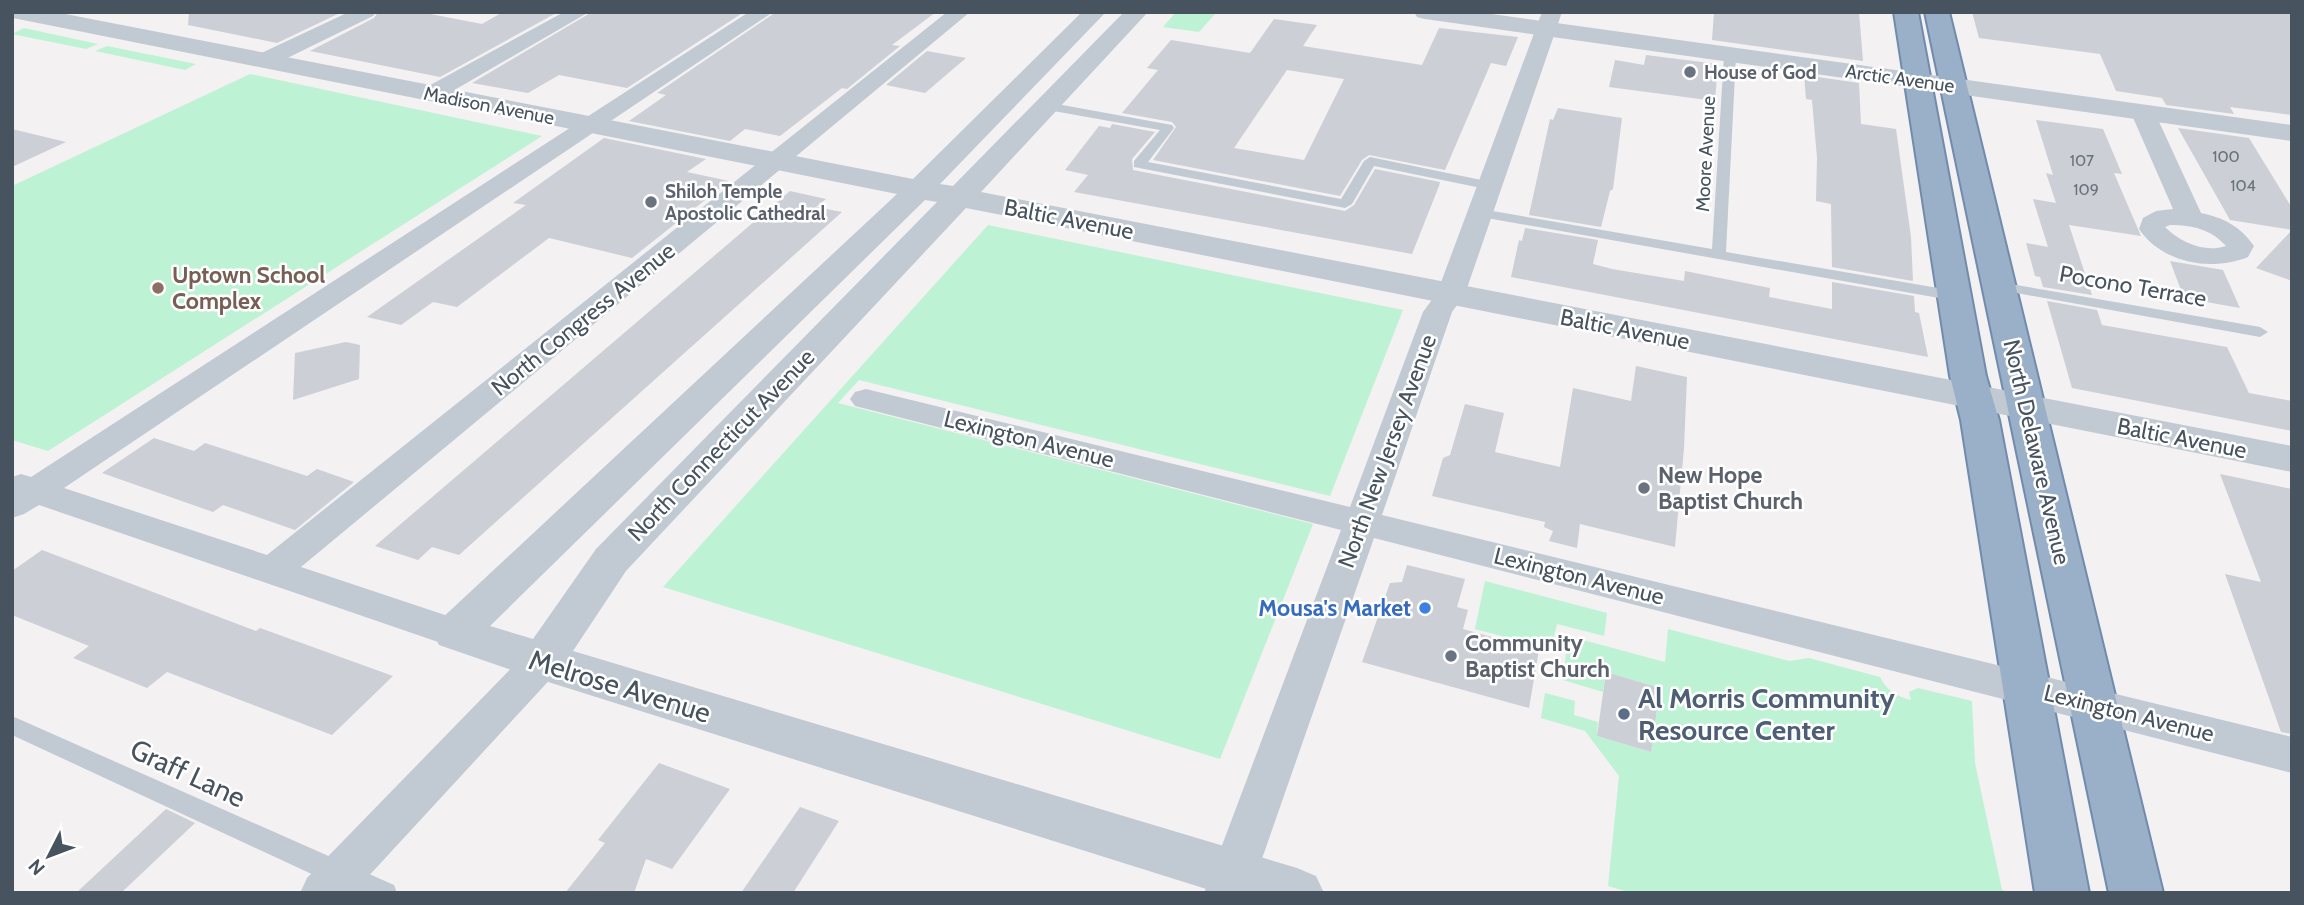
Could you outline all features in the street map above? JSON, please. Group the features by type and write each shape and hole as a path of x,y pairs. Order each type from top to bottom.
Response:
{"highway":[{"name":"North Delaware Avenue","path":"1906,12 2062,893"},
{"name":"North Delaware Avenue","path":"1937,12 2136,893"}],"street":[{"name":"Madison Avenue","path":"18,12 959,198"},
{"path":"263,61 366,12"},
{"path":"431,94 579,12"},
{"path":"20,493 763,12"},
{"name":"North Congress Avenue","path":"271,572 960,12"},
{"name":"North Connecticut Avenue","path":"455,633 918,190 1095,12"},
{"name":"North Connecticut Avenue","path":"332,884 542,662 611,560 1136,12"},
{"name":"Arctic Avenue","path":"1425,12 1549,21 1730,55 2292,133"},
{"name":"North New Jersey Avenue","path":"1230,883 1438,312 1451,295 1549,21"},
{"path":"2143,113 2190,218"},
{"name":"Baltic Avenue","path":"959,198 2292,459"},
{"name":"Lexington Avenue","path":"866,399 2292,755"},
{"name":"Melrose Avenue","path":"20,493 1230,883 1297,893"}],"lane":[{"name":"Moore Avenue","path":"1719,255 1730,55"},
{"path":"1046,106 1168,128 1139,164 1345,204 1370,162 1486,200 1719,255 1956,296"},
{"name":"Pocono Terrace","path":"1999,286 2260,332"},
{"name":"Graff Lane","path":"12,725 332,884 385,893"}],"green space":[{"path":"1176,12 1217,12 1199,32 1163,27"},
{"path":"24,28 98,44 86,49 12,34"},
{"path":"107,46 196,64 185,70 95,51"},
{"name":"Uptown School Complex","path":"250,74 542,136 48,451 12,440 12,186"},
{"path":"988,225 1403,310 1330,496 859,380 838,403 1313,524 1220,759 663,587"},
{"path":"1485,581 1607,613 1604,636 1557,624 1551,649 1475,629"},
{"path":"1668,629 1789,661 1809,658 1880,677 1893,692 1911,700 1909,692 1918,688 1972,701 1975,763 2002,890 2013,893 1631,893 1608,886 1619,776 1585,731 1541,718 1545,693 1575,701 1574,715 1598,722 1597,736 1651,752 1660,688 1606,672 1603,692 1563,680 1568,636 1665,662"}],"building":[{"path":"189,12 342,12 277,43 188,25"},
{"path":"378,12 420,12 482,24 503,12 558,12 440,77 310,51 374,18"},
{"path":"592,12 744,12 627,88 559,75 528,93 472,83"},
{"path":"776,12 936,12 892,45 900,46 847,89 842,88 780,136 745,129 730,141 629,121 666,95 657,93"},
{"path":"1714,12 1859,12 1863,61 1712,40"},
{"path":"1972,12 2292,12 2292,115 2230,107 2234,114 2166,105 2162,98 2116,91 2100,54 1979,38"},
{"path":"1274,19 1317,25 1303,46 1422,65 1439,28 1518,37 1506,66 1491,63 1445,170 1369,155 1362,160 1340,196 1153,160 1176,127 1172,122 1122,113 1158,70 1147,68 1171,40 1250,53","holes":["1287,70 1344,79 1304,160 1234,148"]},
{"path":"927,51 966,58 925,93 886,85"},
{"path":"1646,55 1718,64 1715,101 1609,87 1615,60 1644,65"},
{"path":"1804,75 1859,83 1861,124 1896,129 1911,237 1913,281 1832,267 1831,204 1816,201 1817,158 1812,100 1806,99"},
{"path":"1558,108 1622,118 1613,189 1610,191 1601,227 1529,215 1550,119 1553,120"},
{"path":"2036,120 2103,129 2122,174 2114,173 2141,236 2069,225 2092,295 2043,287 2040,277 2035,276 2026,243 2048,247 2033,199 2056,203 2046,173 2053,175"},
{"path":"1112,124 1155,132 1132,159 1133,170 1345,211 1354,205 1375,169 1440,182 1412,254 1074,192 1088,175 1065,170 1099,126 1110,128"},
{"path":"2178,128 2249,138 2292,208 2292,230 2230,220"},
{"path":"12,129 66,142 12,167"},
{"path":"604,138 706,159 687,172 729,181 632,258 549,238 457,307 433,302 401,325 367,317 526,205 513,203"},
{"path":"790,191 826,199 816,207 842,212 459,555 432,547 418,560 375,546"},
{"path":"1525,228 1598,240 1593,264 1684,281 1685,271 1770,288 1769,297 1832,309 1832,282 1914,296 1915,312 1919,313 1928,357 1511,277 1519,240 1522,241"},
{"path":"2292,230 2292,281 2256,268"},
{"path":"2170,261 2223,270 2240,308 2184,298"},
{"path":"2047,301 2097,310 2102,325 2227,347 2249,393 2292,401 2292,431 2072,388"},
{"path":"346,342 360,345 359,379 293,400 295,353"},
{"path":"1636,366 1687,377 1675,547 1580,524 1577,548 1549,541 1553,531 1544,527 1545,522 1432,496 1443,458 1450,455 1465,404 1504,413 1495,452 1560,467 1573,388 1631,401"},
{"path":"154,438 194,451 205,443 307,476 317,469 354,482 295,530 223,505 213,512 102,473"},
{"path":"2220,474 2292,489 2292,734 2281,732 2225,574 2261,582"},
{"path":"42,550 256,631 260,628 393,676 332,735 167,672 147,688 73,658 89,646 12,615 12,571"},
{"name":"Community Baptist Church","path":"1407,565 1465,579 1457,607 1468,610 1463,629 1539,650 1529,708 1362,662 1390,583 1402,582"},
{"name":"Al Morris Community Resource Center","path":"1606,672 1660,688 1651,752 1597,736"},
{"path":"659,763 730,789 672,869 646,859 634,893 565,893 605,843 598,840"},
{"path":"800,807 839,821 793,893 741,893"},
{"path":"166,809 195,823 121,893 76,893"}],"place":[{"name":"House of God","path":"1690,72"},
{"name":"Shiloh Temple Apostolic Cathedral","path":"651,202"},
{"name":"Uptown School Complex","path":"158,288"},
{"name":"New Hope Baptist Church","path":"1644,488"},
{"name":"Mousa's Market","path":"1425,608"},
{"name":"Community Baptist Church","path":"1451,656"},
{"name":"Al Morris Community Resource Center","path":"1624,714"}]}
